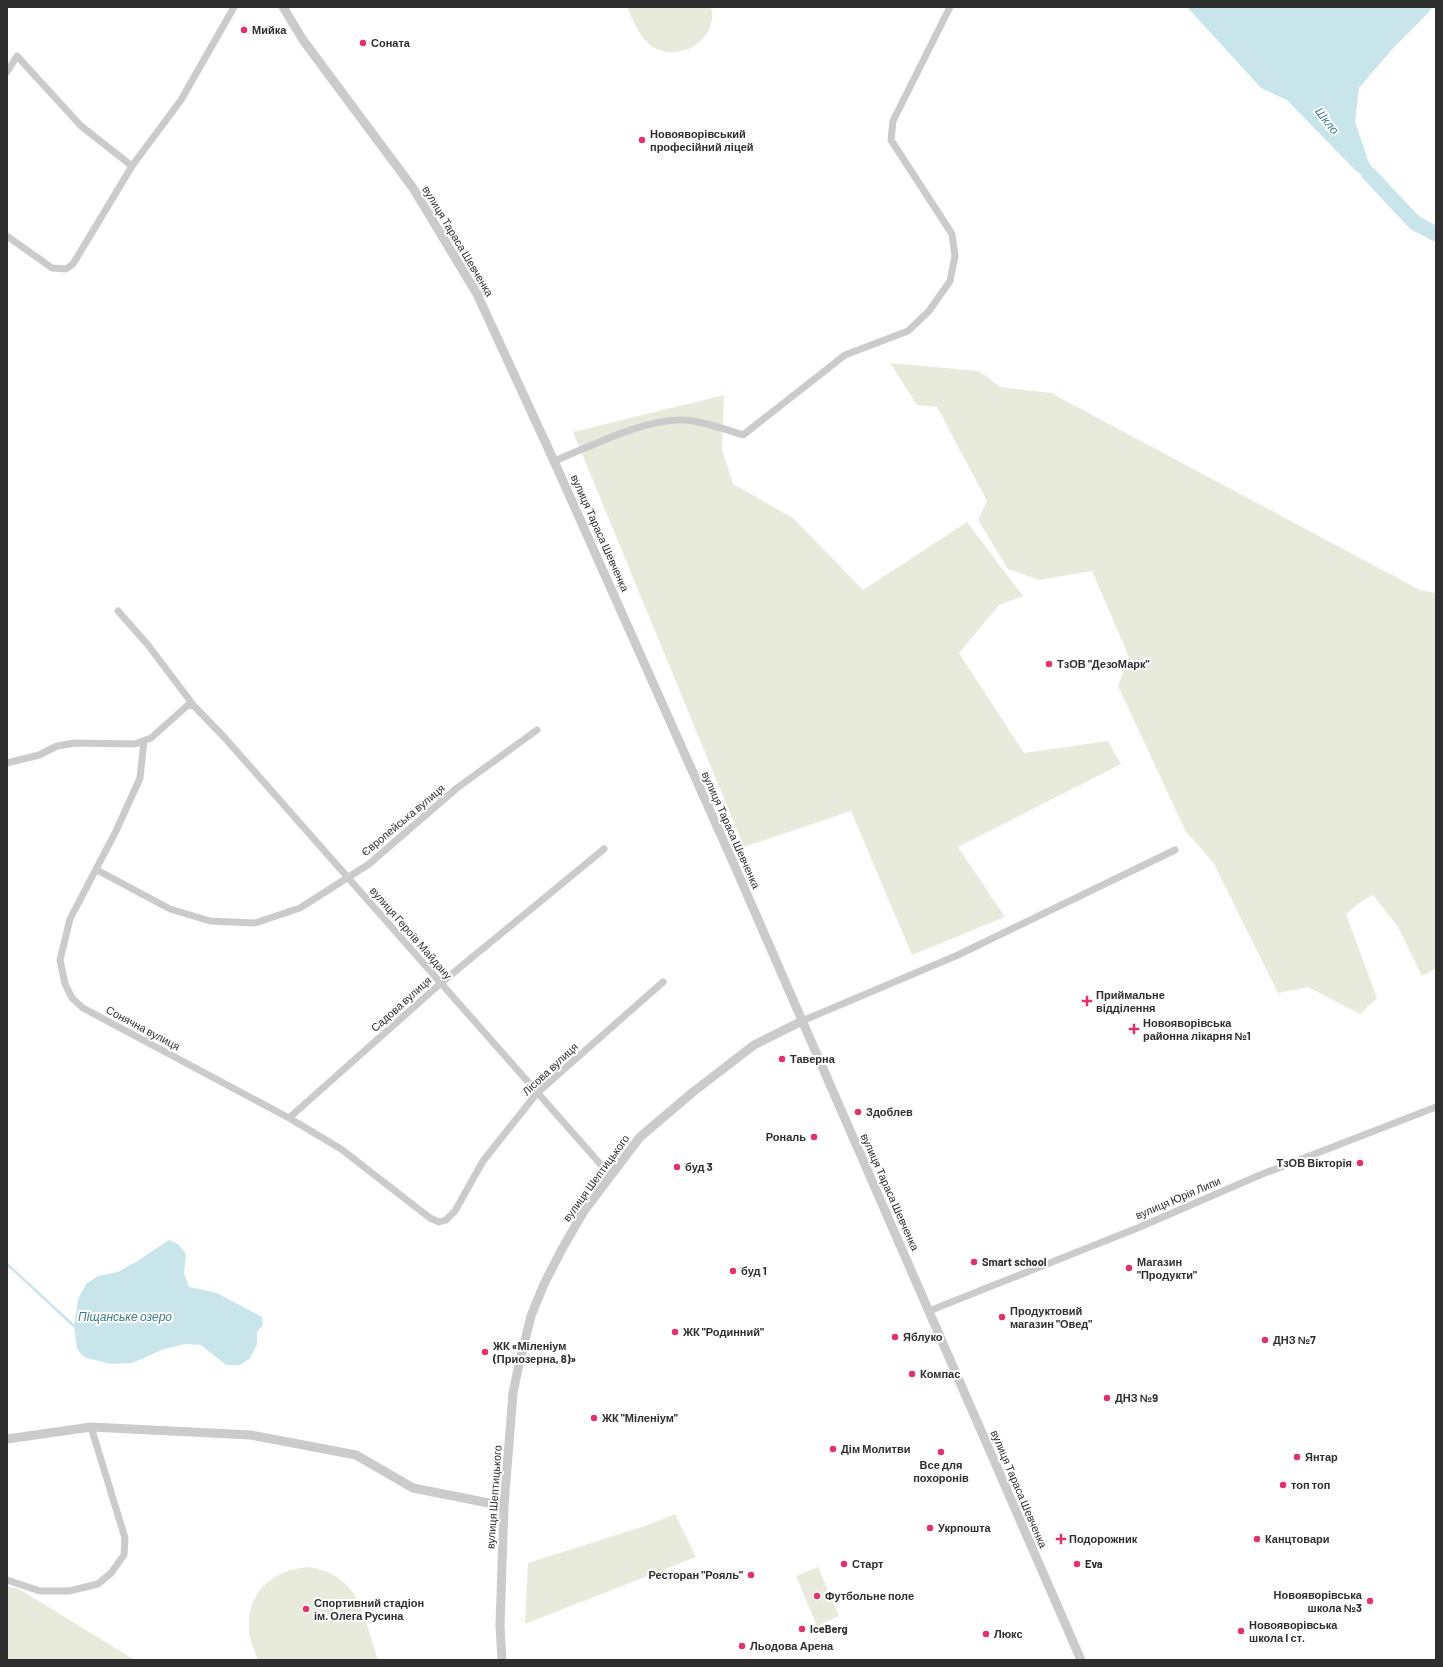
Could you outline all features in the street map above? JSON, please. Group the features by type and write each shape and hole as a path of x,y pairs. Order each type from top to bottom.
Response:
{"street":[{"path":"7,236 52,268 66,269 73,264 132,166 181,100 234,7"},
{"name":"вулиця Тараса Шевченка","path":"283,7 303,40 413,188 477,294 554,461 733,862 1081,1660"},
{"path":"554,461 629,431 665,421 684,420 698,422 743,435 846,355 908,331 929,311 950,281 955,256 952,234 891,140 893,121 950,7"},
{"path":"7,72 17,56 81,126 132,166"},
{"name":"вулиця Героїв Майдану","path":"118,611 148,644 194,706 219,731 610,1175"},
{"path":"7,763 39,755 58,746 75,743 135,744 151,738 188,705 194,706"},
{"name":"Європейська вулиця","path":"97,870 170,909 210,921 255,923 300,908 369,864 457,788 537,730"},
{"name":"Сонячна вулиця","path":"144,741 140,778 97,870 70,919 60,960 65,984 72,998 83,1008 290,1118 341,1149 430,1218 439,1222"},
{"name":"Садова вулиця","path":"290,1118 441,983 604,849"},
{"path":"802,1021 958,955 1175,850"},
{"name":"Лісова вулиця","path":"439,1222 446,1220 455,1211 483,1161 537,1093 663,982"},
{"name":"вулиця Шептицького","path":"502,1660 500,1626 504,1506 513,1393 531,1316 544,1284 584,1211 640,1137 693,1092 754,1045 802,1021"},
{"name":"вулиця Юрія Липи","path":"929,1311 1140,1227 1260,1175 1436,1107"},
{"path":"7,1580 40,1591 69,1591 98,1584 111,1573 124,1555 125,1538 91,1427"},
{"path":"7,1439 91,1427 251,1435 356,1455 413,1488 504,1506"}],"shaded area":[{"path":"627,7 711,7 712,18 710,28 699,42 692,47 683,50 666,52 651,46 642,37"},
{"path":"890,363 979,371 1000,387 1051,393 1420,590 1436,593 1436,968 1422,976 1398,927 1373,895 1362,901 1346,914 1377,998 1360,1014 1308,987 1278,993 1213,862 1186,832 1118,686 1129,657 1092,571 1039,580 1008,569 978,520 987,501 937,407 917,405"},
{"path":"724,395 722,450 733,484 793,518 863,590 967,522 1023,596 999,605 959,653 1024,753 1108,741 1121,764 958,847 1005,917 912,955 851,811 744,847 573,432"},
{"path":"675,1514 696,1557 525,1624 528,1563 648,1525"},
{"name":"Спортивний стадіон ім. Олега Русина","path":"309,1567 326,1572 340,1579 350,1589 364,1614 378,1660 258,1660 251,1640 249,1627 250,1614 258,1593 275,1577 285,1572"},
{"name":"Футбольне поле","path":"818,1567 839,1616 817,1626 796,1576"},
{"path":"7,1586 19,1589 135,1660 7,1660"}],"water":[{"path":"1187,7 1432,7 1429,12 1393,48 1359,88 1355,122 1368,160 1382,188 1356,171 1287,100 1261,88"},
{"name":"Піщанське озеро","path":"169,1240 178,1244 186,1254 184,1273 189,1287 217,1293 262,1317 263,1325 257,1332 257,1345 250,1358 240,1365 226,1365 201,1345 185,1344 164,1349 132,1363 110,1364 84,1357 77,1349 74,1326 78,1299 86,1284 98,1276 118,1272"}],"waterway":[{"name":"Шкло","path":"1369,174 1415,223 1436,234"},
{"path":"7,1264 74,1326"}],"place":[{"name":"Мийка","path":"244,30"},
{"name":"Соната","path":"363,43"},
{"name":"Новояворівський професійний ліцей","path":"642,140"},
{"name":"ТзОВ \"ДезоМарк\"","path":"1049,664"},
{"name":"Приймальне відділення","path":"1087,1001"},
{"name":"Новояворівська районна лікарня №1","path":"1134,1029"},
{"name":"Таверна","path":"782,1059"},
{"name":"Здоблев","path":"858,1112"},
{"name":"Рональ","path":"814,1137"},
{"name":"ТзОВ Вікторія","path":"1360,1163"},
{"name":"буд 3","path":"677,1167"},
{"name":"Smart school","path":"974,1262"},
{"name":"Магазин \"Продукти\"","path":"1129,1268"},
{"name":"буд 1","path":"733,1271"},
{"name":"Продуктовий магазин \"Овед\"","path":"1002,1317"},
{"name":"ЖК \"Родинний\"","path":"675,1332"},
{"name":"Яблуко","path":"895,1337"},
{"name":"ДНЗ №7","path":"1265,1340"},
{"name":"ЖК «Міленіум (Приозерна, 8)»","path":"485,1352"},
{"name":"Компас","path":"912,1374"},
{"name":"ДНЗ №9","path":"1107,1398"},
{"name":"ЖК \"Міленіум\"","path":"594,1418"},
{"name":"Дім Молитви","path":"833,1449"},
{"name":"Все для похоронів","path":"941,1452"},
{"name":"Янтар","path":"1297,1457"},
{"name":"топ топ","path":"1283,1485"},
{"name":"Укрпошта","path":"930,1528"},
{"name":"Подорожник","path":"1061,1539"},
{"name":"Канцтовари","path":"1257,1539"},
{"name":"Старт","path":"844,1564"},
{"name":"Eva","path":"1077,1564"},
{"name":"Ресторан \"Рояль\"","path":"751,1575"},
{"name":"Футбольне поле","path":"817,1596"},
{"name":"Новояворівська школа №3","path":"1370,1601"},
{"name":"Спортивний стадіон ім. Олега Русина","path":"306,1609"},
{"name":"IceBerg","path":"802,1629"},
{"name":"Новояворівська школа І ст.","path":"1241,1631"},
{"name":"Люкс","path":"986,1634"},
{"name":"Льодова Арена","path":"742,1646"}]}
